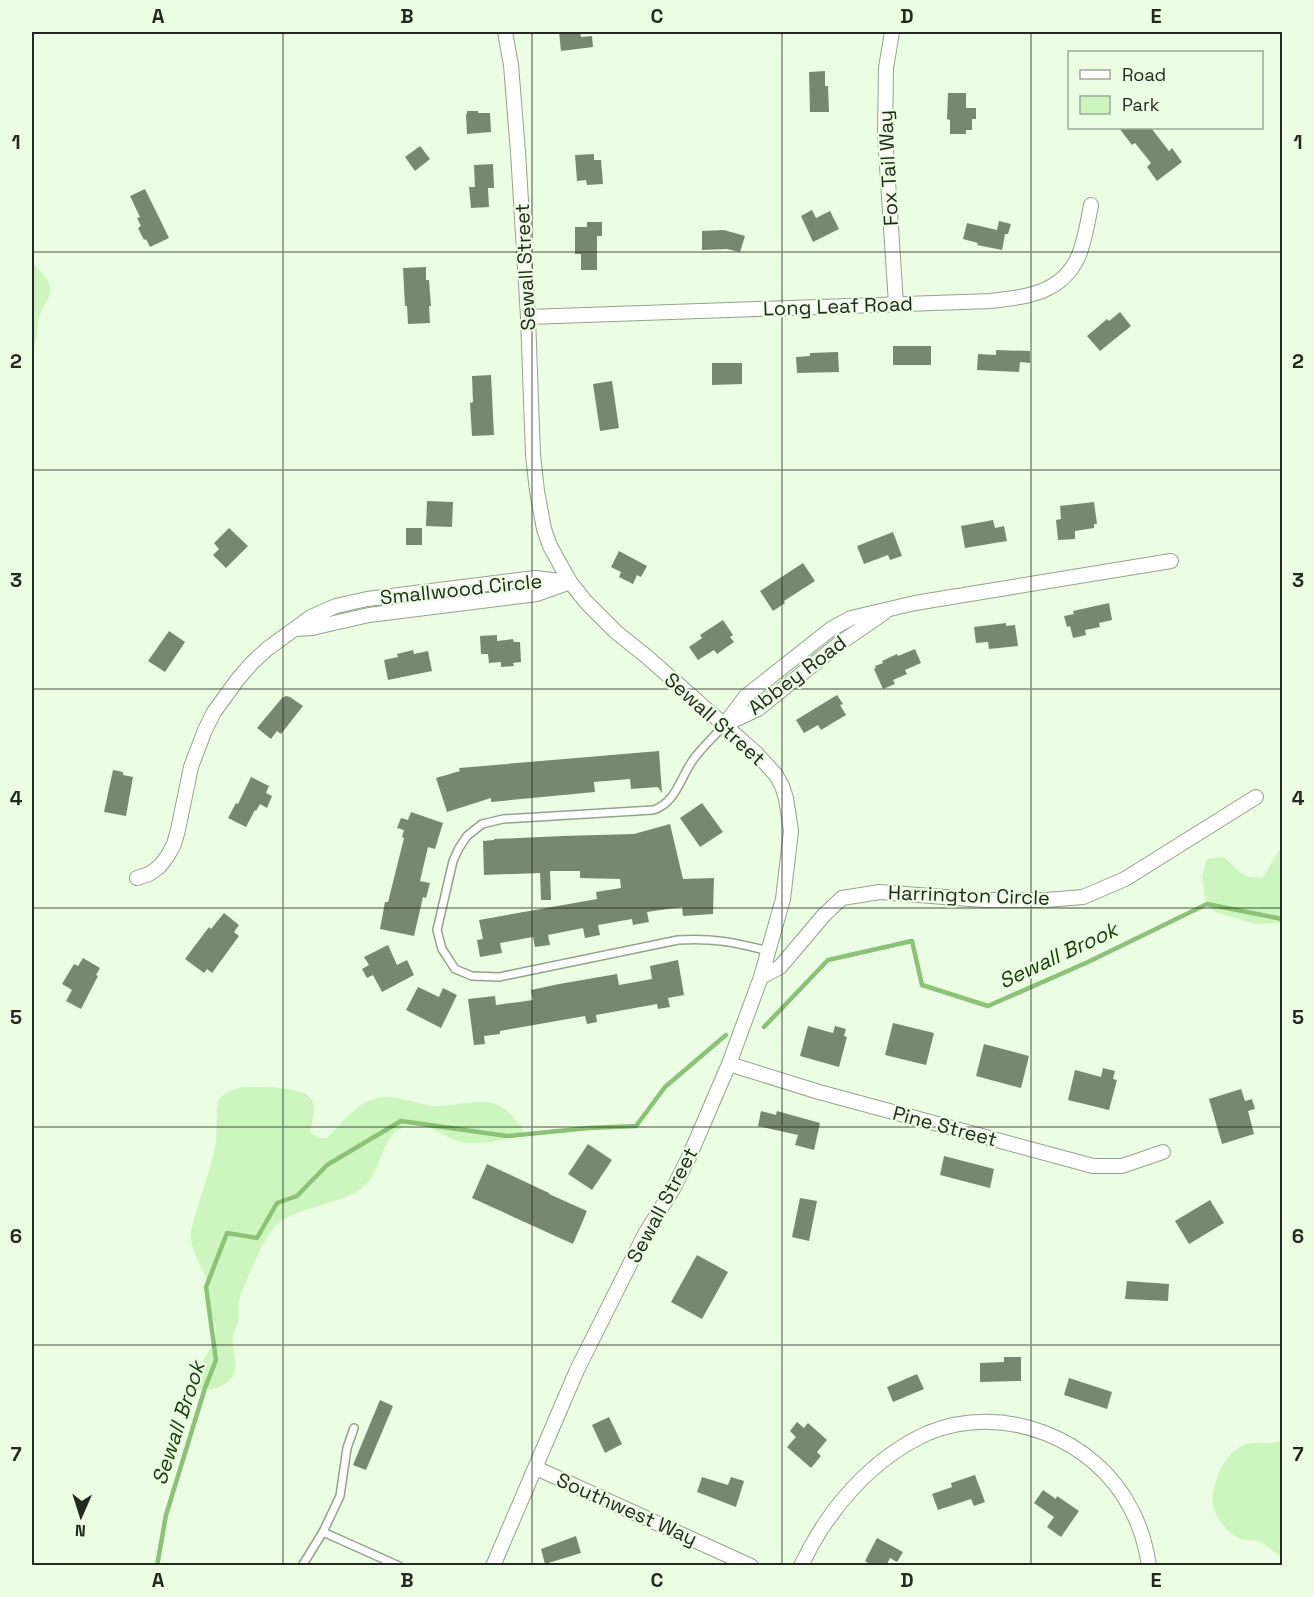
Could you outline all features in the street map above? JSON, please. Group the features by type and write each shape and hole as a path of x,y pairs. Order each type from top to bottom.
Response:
{"street":[{"name":"Sewall Street","path":"493,1566 577,1370 645,1234 673,1189 689,1157 729,1064 761,977 783,899 791,831 788,807 776,775 725,724 616,632 586,602 570,582 550,546 544,529 533,455 528,317 515,120 511,65 505,32"},
{"name":"Fox Tail Way","path":"892,32 886,68 885,135 896,304"},
{"name":"Long Leaf Road","path":"528,317 1028,297 1063,278 1076,262 1091,205"},
{"name":"Abbey Road","path":"725,724 746,696 831,629 851,618 915,603 1172,561"},
{"name":"Smallwood Circle","path":"136,879 159,867 174,844 191,767 214,712 252,663 267,649 311,617 323,611 367,599 535,579 570,582"},
{"name":"Smallwood Circle","path":"296,629 312,628 369,615 537,594 570,582"},
{"name":"Abbey Road","path":"725,724 758,709 840,643 894,608"},
{"name":"Harrington Circle","path":"761,977 780,967 824,915 842,898 880,892 983,900 1046,900 1083,897 1125,879 1256,797"},
{"name":"Pine Street","path":"729,1064 819,1092 1093,1166 1122,1166 1163,1152"},
{"path":"801,1566 832,1514 846,1496 876,1466 911,1442 930,1433 950,1426 992,1422 1034,1428 1073,1446 1090,1458 1113,1481 1131,1508 1140,1527 1149,1566"},
{"name":"Southwest Way","path":"536,1468 751,1566"}],"lane":[{"path":"367,599 369,615"},
{"path":"831,629 840,643"},
{"path":"776,673 787,686"},
{"path":"725,724 692,761 670,800 660,808 503,819 482,824 467,836 453,861 437,930 441,949 455,969 472,976 499,977 678,940 722,940 768,951"},
{"path":"302,1566 323,1532 340,1496 347,1448 354,1428"},
{"path":"323,1532 399,1566"}],"green space":[{"path":"32,261 48,280 50,292 40,314 32,351"},
{"path":"1282,847 1282,923 1256,924 1217,913 1206,905 1202,876 1207,859 1224,857 1246,876 1263,877"},
{"path":"241,1087 289,1089 306,1094 314,1107 310,1132 320,1137 327,1138 362,1104 384,1097 432,1106 492,1103 502,1107 510,1114 523,1132 494,1141 469,1143 452,1139 426,1126 415,1125 403,1128 394,1133 388,1141 370,1180 362,1188 341,1199 302,1211 280,1222 264,1243 239,1298 239,1319 233,1335 235,1371 233,1376 217,1388 197,1389 196,1374 214,1341 216,1325 209,1313 206,1278 194,1252 190,1236 216,1143 219,1098"},
{"path":"1282,1440 1282,1558 1260,1542 1242,1539 1227,1530 1217,1516 1212,1499 1219,1472 1234,1451 1244,1445"}],"building":[{"path":"559,32 580,32 581,37 592,36 593,47 561,51"},
{"path":"825,71 829,112 810,112 809,72"},
{"path":"948,93 966,93 966,108 976,108 976,119 972,119 972,130 966,130 966,134 950,134 950,120 947,119"},
{"path":"467,111 490,113 491,132 467,134"},
{"path":"1120,129 1152,129 1169,151 1172,148 1182,162 1157,181 1147,167 1151,163 1135,143 1132,145"},
{"path":"420,146 430,159 415,171 405,157"},
{"path":"594,154 594,160 601,160 603,184 587,185 586,180 577,181 575,155"},
{"path":"493,164 494,188 488,188 489,207 471,208 469,187 475,187 474,165"},
{"path":"145,189 169,238 150,247 138,228 141,226 137,218 140,217 130,196"},
{"path":"812,210 816,218 830,211 839,229 813,242 801,216"},
{"path":"999,221 1011,224 1008,234 1005,234 1002,250 977,245 978,243 963,239 967,223 997,230"},
{"path":"587,222 602,222 602,236 597,236 597,270 581,270 581,254 575,254 575,227 587,227"},
{"path":"724,230 745,236 740,252 727,249 702,250 702,231"},
{"path":"426,267 431,306 429,306 430,323 408,324 403,268"},
{"path":"1120,312 1131,326 1100,351 1087,336 1107,319 1109,321"},
{"path":"893,346 931,346 931,365 893,365"},
{"path":"996,350 1030,351 1030,363 1020,362 1019,372 977,370 978,354 996,355"},
{"path":"838,352 839,372 797,373 796,357 810,356 810,353"},
{"path":"712,363 742,363 742,384 712,385"},
{"path":"491,375 494,435 472,436 470,403 473,402 472,376"},
{"path":"612,381 619,428 600,431 593,384"},
{"path":"427,501 453,502 452,527 426,526"},
{"path":"1094,502 1097,524 1094,524 1094,528 1075,531 1075,539 1058,540 1056,520 1061,519 1060,506"},
{"path":"993,520 995,528 1004,526 1007,541 965,548 961,526"},
{"path":"229,528 248,546 226,568 213,555 219,549 214,543"},
{"path":"406,528 422,528 422,545 406,545"},
{"path":"893,532 902,556 890,560 888,555 864,564 857,546"},
{"path":"619,551 647,566 641,577 637,575 633,584 619,577 621,572 611,567"},
{"path":"803,563 815,581 773,611 760,591"},
{"path":"1109,603 1112,620 1099,623 1100,627 1085,630 1086,635 1073,638 1064,616 1074,614 1073,611"},
{"path":"723,620 733,635 730,637 734,642 717,654 714,650 698,660 689,647 702,638 700,635"},
{"path":"1006,623 1006,626 1015,625 1018,646 989,649 988,642 976,643 974,627"},
{"path":"169,631 185,642 165,672 148,661"},
{"path":"497,635 497,641 513,639 514,642 520,642 521,662 513,663 514,666 501,667 501,662 489,663 488,654 481,654 480,636"},
{"path":"915,649 921,663 905,670 907,674 893,680 895,684 883,689 874,669 875,666 897,654 898,656"},
{"path":"413,650 414,654 428,651 432,671 388,680 384,660"},
{"path":"837,695 846,715 821,730 818,725 804,733 796,720"},
{"path":"286,696 303,706 281,734 277,731 271,739 257,728"},
{"path":"659,751 662,793 658,787 631,789 630,779 594,782 595,792 491,802 491,798 447,812 436,778 460,771 459,768"},
{"path":"113,770 133,777 126,816 104,812"},
{"path":"251,777 269,786 266,793 272,796 267,808 260,804 246,827 228,818 236,803 238,804"},
{"path":"702,803 723,832 700,847 680,818"},
{"path":"411,812 443,823 435,849 428,847 420,881 430,883 426,898 423,897 414,936 380,929 385,902 388,902 404,838 402,837 404,830 397,828 401,818 408,820"},
{"path":"670,824 683,879 714,878 713,914 683,916 682,907 647,912 649,922 633,925 632,919 598,925 600,935 585,938 583,928 548,935 550,945 535,947 533,937 500,943 502,953 480,957 477,940 483,939 479,920 597,899 596,892 621,888 620,879 580,878 580,871 550,871 551,900 541,900 540,873 484,875 483,841 634,834"},
{"path":"224,913 239,925 234,932 239,936 212,973 207,969 204,973 185,959 209,927 211,929"},
{"path":"388,945 397,965 407,960 414,975 382,992 373,975 367,978 362,969 369,965 364,957"},
{"path":"83,958 100,968 81,1009 66,1001 72,990 62,984 74,964 78,966"},
{"path":"678,960 684,995 668,998 670,1007 658,1009 657,1004 596,1015 597,1022 587,1024 585,1016 500,1031 500,1034 484,1036 485,1044 474,1045 468,999 495,996 496,1005 533,1000 531,990 617,974 619,985 652,979 650,966"},
{"path":"418,987 439,997 443,988 457,995 441,1028 406,1010"},
{"path":"893,1023 934,1033 926,1065 885,1055"},
{"path":"808,1026 833,1033 835,1026 846,1029 844,1036 847,1037 839,1067 800,1056"},
{"path":"984,1044 1029,1056 1021,1088 976,1076"},
{"path":"1103,1068 1115,1071 1113,1079 1117,1080 1109,1110 1068,1100 1075,1070 1101,1077"},
{"path":"1241,1089 1245,1101 1252,1099 1255,1109 1248,1111 1254,1134 1222,1144 1209,1099"},
{"path":"761,1111 776,1115 777,1111 820,1123 814,1150 795,1145 798,1135 758,1126"},
{"path":"588,1144 612,1160 592,1190 568,1174"},
{"path":"944,1156 994,1169 990,1188 940,1175"},
{"path":"487,1164 587,1211 573,1244 472,1198"},
{"path":"800,1198 817,1201 809,1241 792,1237"},
{"path":"1210,1200 1224,1223 1189,1244 1175,1221"},
{"path":"697,1255 728,1272 702,1319 671,1302"},
{"path":"1127,1281 1169,1284 1168,1301 1125,1299"},
{"path":"1004,1357 1021,1357 1021,1381 980,1382 980,1363 1004,1362"},
{"path":"917,1374 924,1389 893,1402 887,1387"},
{"path":"1069,1378 1112,1392 1107,1409 1064,1395"},
{"path":"380,1400 393,1406 366,1470 353,1465"},
{"path":"609,1417 622,1444 605,1453 592,1425"},
{"path":"797,1422 804,1428 808,1423 827,1440 817,1452 821,1456 811,1468 787,1447 796,1437 790,1431"},
{"path":"975,1475 985,1502 974,1506 971,1499 938,1510 932,1494 952,1487 951,1483"},
{"path":"702,1477 728,1485 731,1477 744,1481 736,1507 697,1492"},
{"path":"1043,1490 1056,1499 1057,1496 1079,1511 1061,1537 1047,1527 1054,1517 1034,1503"},
{"path":"576,1536 581,1553 545,1564 541,1549"},
{"path":"877,1538 903,1552 897,1562 890,1558 886,1566 873,1566 865,1561"}],"waterway":[{"name":"Sewall Brook","path":"764,1027 828,960 912,941 922,985 988,1006 1088,962 1207,904 1282,919"},
{"name":"Sewall Brook","path":"157,1566 166,1515 205,1388 216,1360 206,1287 227,1233 257,1238 277,1203 297,1196 327,1165 401,1121 507,1136 636,1126 665,1087 726,1035"}]}
